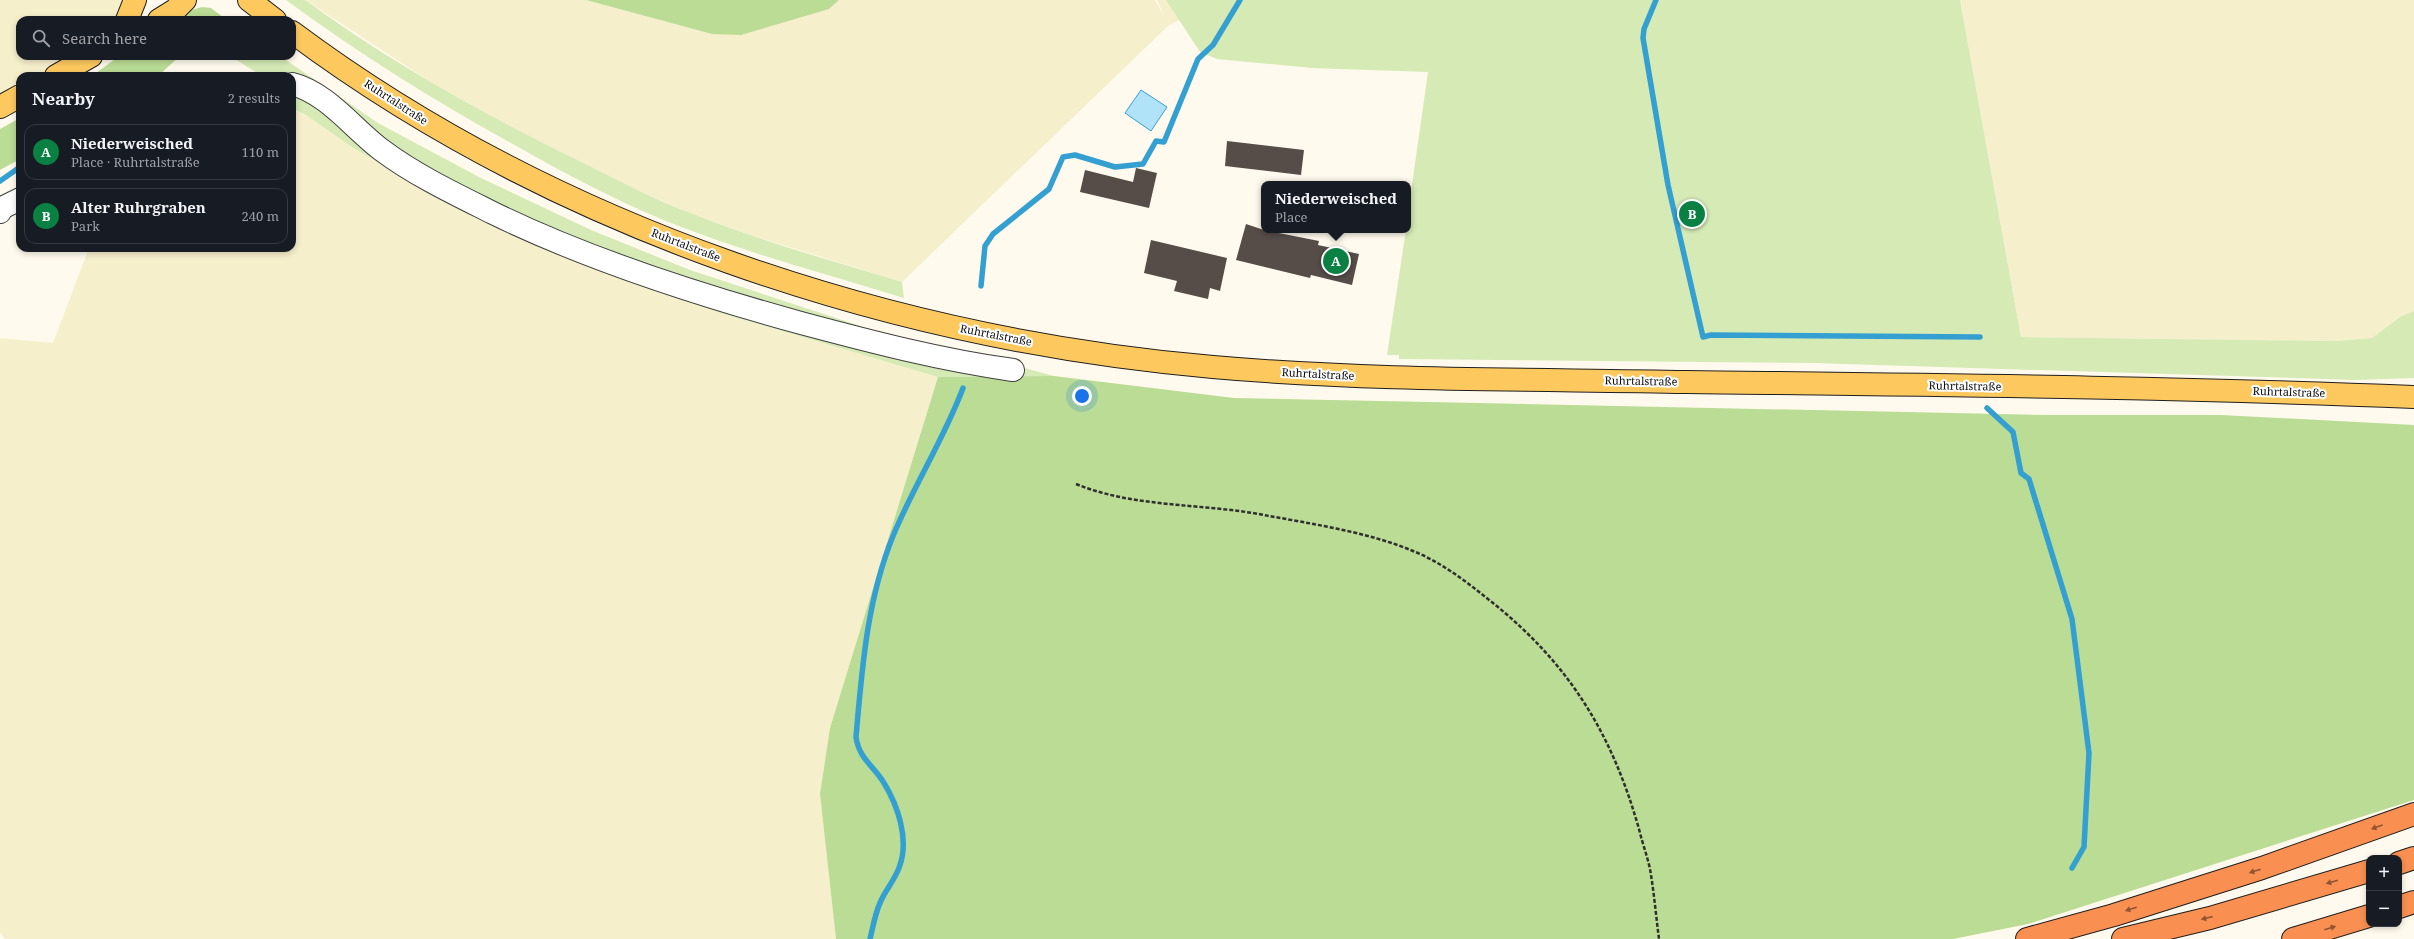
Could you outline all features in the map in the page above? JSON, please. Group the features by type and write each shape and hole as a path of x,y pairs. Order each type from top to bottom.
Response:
{"highway":[{"path":"2027,939 2114,915 2262,868 2414,814"},
{"path":"2402,862 2414,858"},
{"path":"2123,939 2210,918 2366,872"},
{"path":"2402,906 2414,902"},
{"path":"2292,939 2366,917"}],"main road":[{"path":"165,16 175,10 185,0"},
{"path":"249,0 270,16"},
{"name":"Ruhrtalstraße","path":"296,35 422,119 495,160 576,200 650,232 839,298 933,323 1032,342 1145,360 1212,367 1389,377 2252,391 2414,397"},
{"path":"63,72 84,60"},
{"path":"0,107 16,98"}],"lane":[{"path":"296,85 302,86 318,96 385,153 488,210 541,234 631,269 722,301 901,350 961,363 1013,370"},
{"path":"0,212 2,208 16,201"}],"path":[{"path":"1076,484 1094,491 1143,500 1252,512 1343,530 1412,550 1455,573 1511,618 1552,659 1583,698 1608,744 1626,786 1650,868 1659,939"}],"shaded area":[{"path":"0,0 124,0 117,16 16,16 16,60 66,60 45,72 16,72 16,89 0,98"},
{"path":"305,0 586,0 712,34 829,9 839,0 1155,0 1165,18 1157,0 1209,0 1195,13 1169,25 902,282 751,235 692,214 628,186 500,122 437,86"},
{"path":"1960,0 2414,0 2414,311 2400,317 2372,338 2337,341 2021,337"},
{"path":"296,110 306,115 355,149 438,197 633,282 721,313 938,377 830,728 820,794 836,939 5,939 0,933 0,338 53,343 87,252 296,252"}],"green space":[{"path":"286,0 305,0 370,45 437,86 540,142 633,188 663,202 744,233 902,282 904,298 771,258 718,240 669,222 622,202 555,167 453,110 368,57"},
{"path":"586,0 839,0 829,9 741,35 712,34"},
{"path":"1166,0 1960,0 2021,337 2337,341 2372,338 2400,317 2414,311 2414,378 2356,380 1814,363 1399,359 1399,355 1387,355 1406,233 1411,233 1411,192 1428,72 1312,68 1217,59 1200,52"},
{"path":"202,7 211,8 222,16 180,16 188,11"},
{"path":"114,60 176,60 162,72 97,72"},
{"path":"236,60 286,60 378,123 479,177 591,230 690,270 894,337 988,358 1054,376 938,377 721,313 633,282 438,197 355,149 306,115 296,110 296,72 256,72"},
{"path":"16,120 16,161 0,170 0,129"},
{"path":"1054,376 1234,398 2048,415 2221,415 2414,425 2414,800 2028,924 1953,939 836,939 820,794 830,728 938,377"}],"water":[{"path":"1141,90 1167,107 1151,131 1125,113"}],"building":[{"path":"1227,141 1304,150 1301,175 1225,166"},
{"path":"1136,168 1157,173 1149,208 1080,192 1085,170 1133,182"},
{"path":"1246,224 1261,229 1261,233 1279,233 1319,241 1318,245 1359,254 1352,285 1311,275 1310,278 1236,260"},
{"path":"1151,240 1227,258 1220,291 1210,288 1208,299 1174,291 1177,281 1144,273"}],"waterway":[{"path":"981,286 985,246 993,234 1049,189 1063,157 1075,155 1115,167 1143,164 1156,141 1164,142 1198,59 1213,45 1240,0"},
{"path":"1656,0 1644,29 1643,38 1668,185 1703,337 1711,335 1980,337"},
{"path":"0,181 16,170"},
{"path":"870,939 878,907 900,865 903,844 901,823 894,802 884,783 860,751 856,737 863,660 871,610 884,560 893,536 947,425 963,388"},
{"path":"1987,408 2013,432 2021,473 2029,479 2072,619 2089,753 2084,847 2072,868"}],"place":[{"name":"Alter Ruhrgraben","path":"1692,214"},
{"name":"Niederweisched","path":"1336,261"}]}
